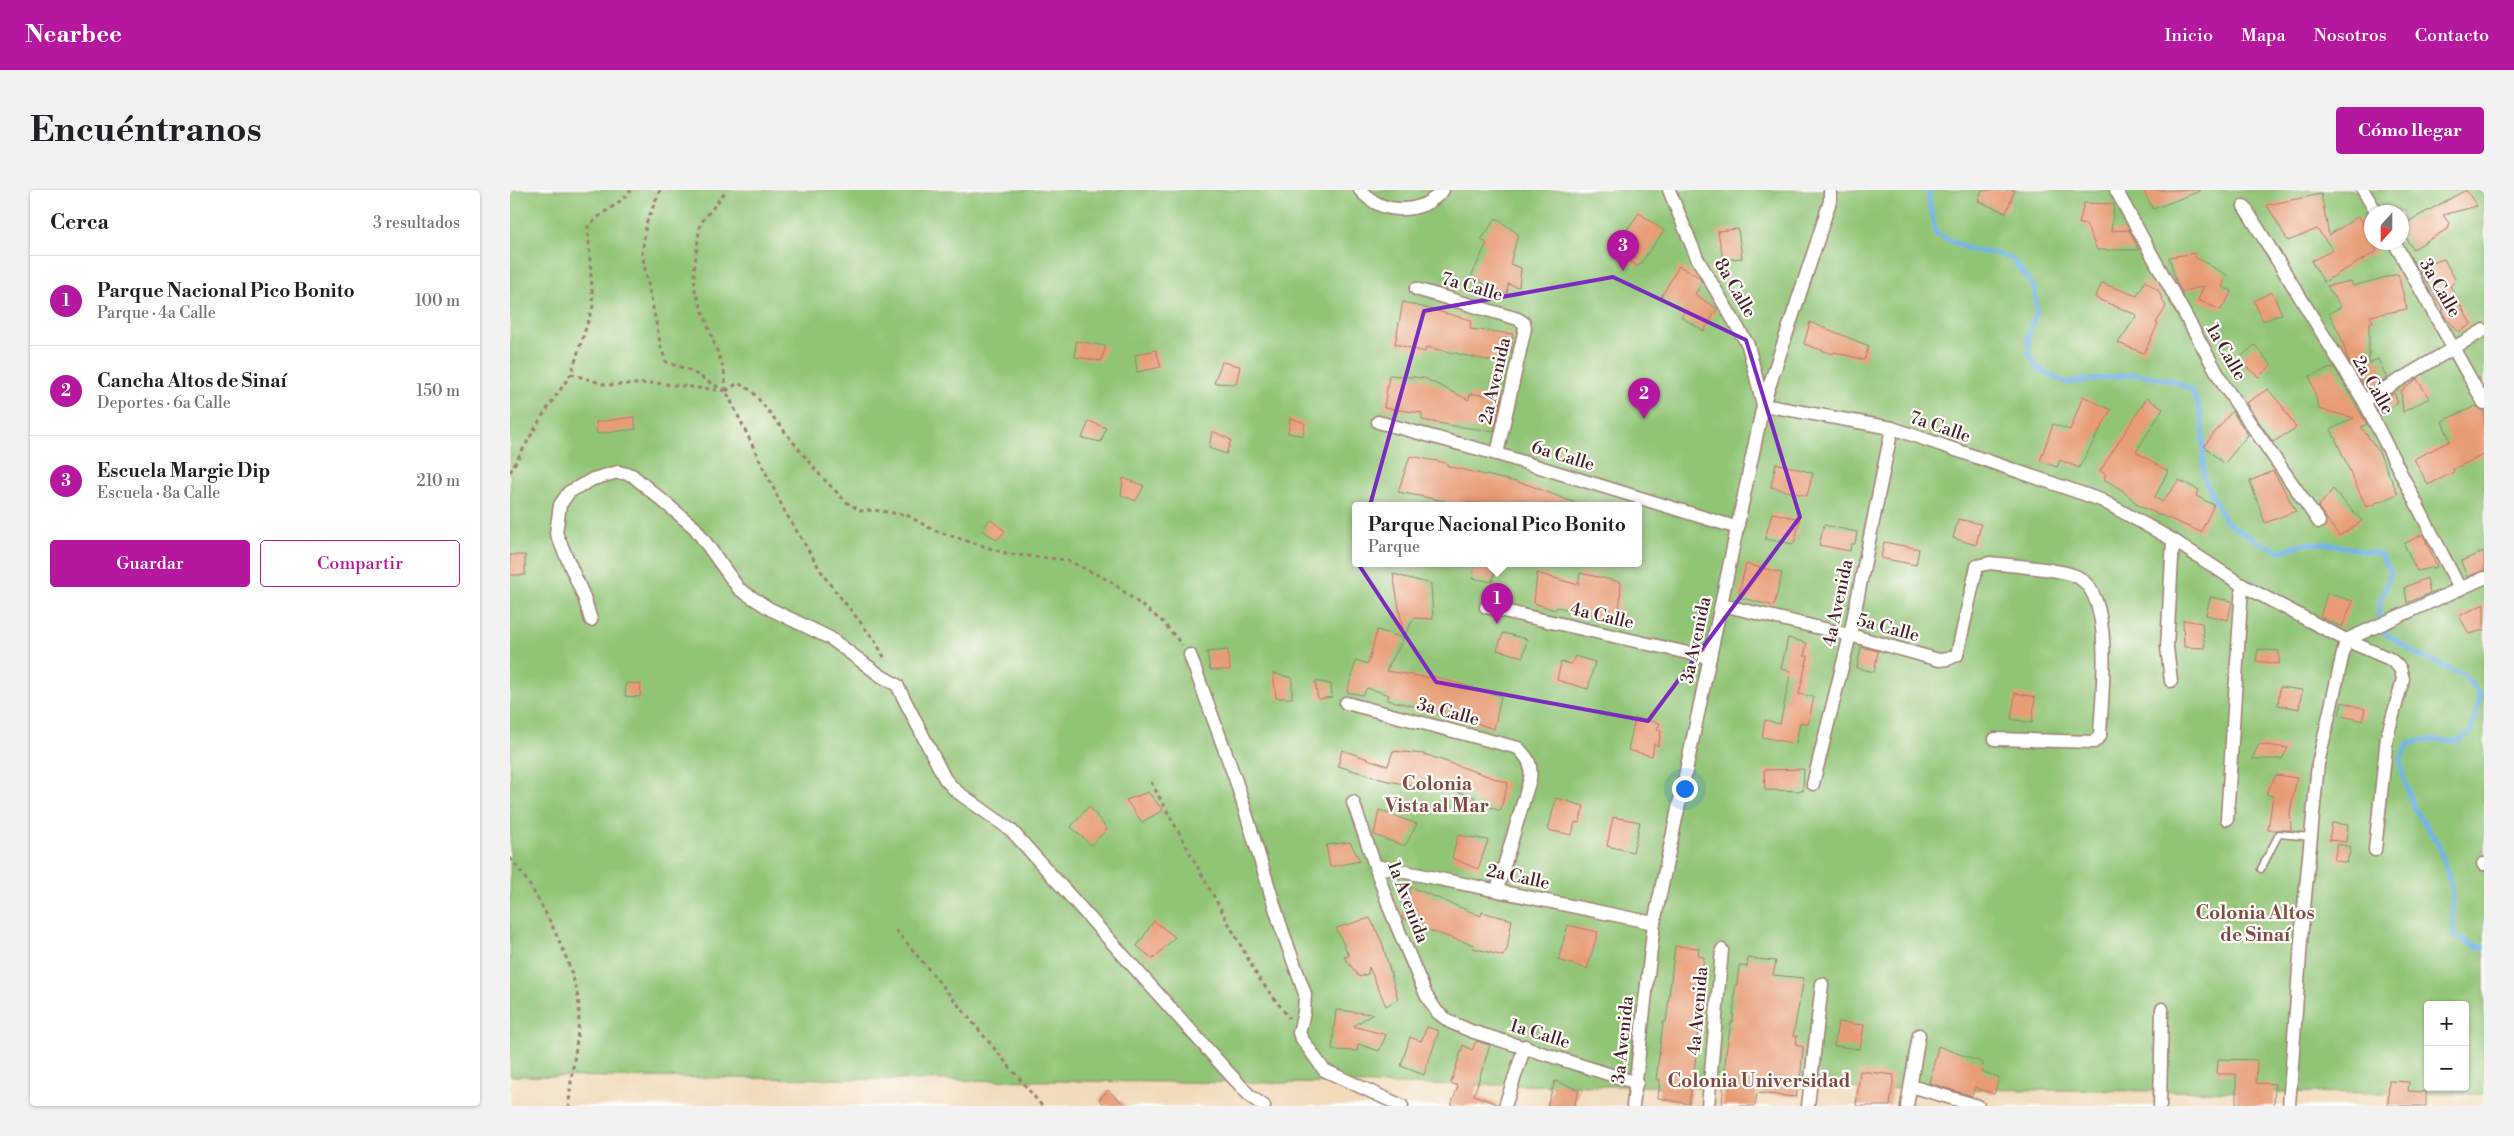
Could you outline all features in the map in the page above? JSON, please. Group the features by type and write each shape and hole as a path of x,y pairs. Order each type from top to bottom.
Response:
{"street":[{"path":"1360,190 1384,206 1403,210 1421,207 1435,200 1443,190"},
{"name":"8a Calle","path":"1669,190 1697,258 1748,345 1764,405"},
{"name":"3a Avenida","path":"1633,1106 1654,923 1764,405 1830,201 1830,190"},
{"name":"1a Calle","path":"2116,190 2225,387 2320,522"},
{"path":"2364,190 2372,205"},
{"name":"2a Calle","path":"2244,206 2364,401 2460,589"},
{"name":"3a Calle","path":"2399,250 2484,403"},
{"name":"7a Calle","path":"1416,289 1518,319"},
{"name":"2a Avenida","path":"1497,454 1525,328 1524,323 1518,319"},
{"path":"2364,401 2484,330"},
{"name":"7a Calle","path":"1764,405 1892,428 2101,500 2173,540 2242,585 2346,640 2390,659 2400,668 2403,679 2387,736 2375,850"},
{"name":"6a Calle","path":"1378,422 1497,454 1738,528"},
{"name":"4a Avenida","path":"1813,784 1850,635 1892,428"},
{"path":"591,620 584,597 556,533 560,505 569,492 593,479 618,472 632,475 695,528 740,589 770,609 830,638 881,676 897,685 945,779 956,791 1011,830 1227,1071 1250,1096 1264,1106"},
{"path":"2172,681 2167,647 2173,540"},
{"name":"5a Calle","path":"1722,605 1850,635 1939,660 1948,659 1956,654 1977,566 1990,563 2075,576 2094,592 2103,624 2100,736 2094,742 1995,739"},
{"path":"2289,1106 2302,928 2318,764 2346,640 2484,578"},
{"path":"2227,819 2242,585"},
{"name":"4a Calle","path":"1486,607 1710,658"},
{"path":"1190,655 1236,781 1281,927 1305,994 1300,1033 1302,1040 1324,1070 1402,1106"},
{"name":"3a Calle","path":"1346,703 1518,748 1528,758 1531,767 1497,890"},
{"name":"1a Avenida","path":"1353,802 1391,912 1422,986 1437,1012"},
{"name":"2a Calle","path":"1376,866 1654,923"},
{"name":"4a Avenida","path":"1708,1106 1722,950"},
{"path":"1808,1106 1822,984"},
{"path":"2160,1106 2162,1009"},
{"name":"1a Calle","path":"1437,1012 1450,1022 1471,1031 1525,1046 1637,1083"},
{"path":"1907,1106 1919,1035"},
{"path":"1505,1106 1525,1046"},
{"path":"1911,1086 1978,1106"}],"lane":[{"path":"2261,870 2279,834 2311,837"}],"path":[{"path":"510,472 541,418 571,374 593,306 588,227 596,218 625,198 631,190"},
{"path":"660,190 646,224 642,254 661,347 666,362 689,370 726,391"},
{"path":"727,190 700,224 694,271 695,290 724,370 726,391 785,512 826,579 876,642 897,685"},
{"path":"571,374 607,385 656,383 726,391 738,383 752,391 833,489 861,511 882,510 907,515 933,530 1008,554 1067,560 1110,581 1163,622 1190,655"},
{"path":"1151,782 1258,977 1300,1033"},
{"path":"510,858 538,898 571,969 579,1009 570,1106"},
{"path":"896,930 1042,1106"}],"highlighted area":[{"path":"1613,277 1746,340 1800,517 1648,721 1436,682 1355,559 1424,311"}],"green space":[{"path":"510,190 2484,190 2484,1094 510,1076"}],"building":[{"path":"1982,190 2015,190 2006,213 1978,201"},
{"path":"2143,190 2200,190 2200,191 2153,209"},
{"path":"2466,190 2477,206 2443,215 2449,223 2449,228 2413,249 2409,242 2409,221"},
{"path":"2321,194 2329,235 2359,216 2364,226 2364,250 2377,251 2324,282 2311,261 2333,250 2317,229 2288,241 2267,205"},
{"path":"2084,203 2114,204 2111,231 2129,230 2139,250 2097,250 2086,224 2079,224"},
{"path":"1639,213 1664,231 1638,267 1613,249"},
{"path":"1496,218 1518,234 1510,264 1521,268 1519,287 1508,284 1507,295 1471,277 1487,243 1481,240"},
{"path":"1738,229 1742,258 1723,260 1718,231"},
{"path":"2195,253 2195,257 2227,275 2222,287 2232,291 2221,310 2198,300 2204,286 2182,292 2177,284 2169,257"},
{"path":"2444,259 2456,281 2450,286 2471,324 2459,332 2445,317 2442,311 2444,310 2418,268"},
{"path":"1679,266 1699,277 1702,283 1695,294 1717,309 1704,331 1681,317 1685,311 1661,297"},
{"path":"2398,274 2407,309 2370,316 2373,322 2369,324 2369,363 2378,359 2387,378 2367,390 2348,360 2341,337 2329,313 2341,307 2327,286 2351,281 2353,286"},
{"path":"2145,281 2158,290 2166,307 2156,323 2158,324 2144,353 2118,343 2137,315 2095,298 2102,283 2137,296"},
{"path":"2272,292 2282,314 2263,321 2254,301"},
{"path":"1403,302 1471,320 1470,329 1513,334 1511,353 1505,353 1501,363 1426,347 1425,352 1395,344"},
{"path":"1810,322 1869,346 1864,360 1834,352 1833,354 1804,344"},
{"path":"1076,341 1106,346 1101,361 1075,357"},
{"path":"2255,345 2271,365 2259,377 2237,360"},
{"path":"1156,350 1161,367 1137,372 1135,355"},
{"path":"1222,362 1240,366 1236,384 1214,383"},
{"path":"2334,367 2367,424 2361,427 2378,450 2398,494 2366,507 2331,429 2354,418 2319,409 2310,376"},
{"path":"1389,375 1424,378 1469,400 1470,394 1502,396 1494,431 1422,420 1422,413 1384,408"},
{"path":"2417,379 2429,398 2403,412 2401,391"},
{"path":"2268,389 2296,428 2273,442 2246,403"},
{"path":"2394,393 2398,403 2380,415 2375,404"},
{"path":"2083,396 2111,410 2079,468 2060,460 2057,467 2040,461 2053,424 2070,430"},
{"path":"2147,398 2163,409 2136,452 2168,471 2155,497 2162,502 2179,480 2199,490 2196,496 2214,505 2201,532 2139,506 2122,490 2104,479 2106,475 2100,471"},
{"path":"2476,406 2484,411 2484,455 2453,469 2454,472 2428,485 2414,459 2450,441 2442,421"},
{"path":"2232,411 2248,435 2224,464 2204,446"},
{"path":"634,417 636,429 597,434 596,422"},
{"path":"1290,418 1305,423 1303,436 1288,433"},
{"path":"1089,421 1106,428 1101,442 1082,438"},
{"path":"1212,431 1231,440 1226,454 1209,448"},
{"path":"1410,456 1447,463 1447,466 1529,485 1572,502 1445,502 1398,492"},
{"path":"1776,463 1813,473 1807,496 1771,487"},
{"path":"2273,471 2296,511 2265,523 2250,481"},
{"path":"1123,478 1144,486 1136,501 1121,495"},
{"path":"2333,489 2362,521 2339,536 2318,507"},
{"path":"1772,513 1800,519 1794,544 1765,539"},
{"path":"990,519 1005,531 997,540 982,530"},
{"path":"1958,519 1981,524 1976,545 1953,538"},
{"path":"1824,525 1857,532 1855,544 1851,544 1850,551 1819,545"},
{"path":"2423,534 2437,567 2417,571 2404,544"},
{"path":"1884,542 1919,549 1916,565 1881,558"},
{"path":"2484,551 2484,570 2467,577 2461,561"},
{"path":"510,555 525,555 525,575 510,575"},
{"path":"1746,564 1782,573 1774,606 1738,597"},
{"path":"1474,567 1495,567 1492,582 1472,578"},
{"path":"1537,573 1578,585 1580,573 1621,582 1619,621 1557,607 1555,610 1534,603"},
{"path":"1393,574 1431,584 1433,619 1414,618 1404,637"},
{"path":"2427,578 2430,593 2407,603 2405,587"},
{"path":"2327,593 2353,601 2342,627 2320,617"},
{"path":"2210,597 2232,601 2228,620 2206,615"},
{"path":"2484,604 2484,630 2469,634 2459,616"},
{"path":"2183,620 2202,623 2205,648 2184,647"},
{"path":"1377,630 1404,638 1386,671 1432,678 1432,676 1501,696 1494,729 1458,717 1422,711 1423,708 1387,700 1389,695 1367,688 1363,695 1347,692 1356,660 1368,664"},
{"path":"1503,633 1527,639 1523,657 1497,650"},
{"path":"1788,638 1807,643 1804,656 1808,656 1799,694 1814,697 1808,724 1800,722 1796,744 1762,737 1765,720 1780,724 1791,671 1781,669"},
{"path":"1861,647 1878,651 1874,672 1857,668"},
{"path":"2258,649 2279,651 2279,664 2256,661"},
{"path":"1228,650 1230,670 1210,670 1207,652"},
{"path":"1575,656 1595,662 1588,689 1557,680 1561,662 1571,664"},
{"path":"1273,673 1292,678 1292,698 1276,698"},
{"path":"1315,681 1331,684 1332,697 1318,699"},
{"path":"626,683 641,684 640,697 625,696"},
{"path":"2280,687 2302,690 2299,709 2278,705"},
{"path":"2015,693 2035,697 2032,723 2011,719"},
{"path":"2342,702 2365,709 2362,721 2339,715"},
{"path":"1635,718 1660,723 1657,730 1661,731 1658,746 1654,744 1652,756 1628,750"},
{"path":"2259,744 2288,748 2282,759 2252,759"},
{"path":"1342,750 1388,766 1393,751 1424,754 1508,783 1500,811 1473,800 1475,797 1420,780 1418,787 1384,780 1338,766"},
{"path":"1804,769 1803,791 1765,790 1764,770"},
{"path":"2276,775 2297,778 2290,812 2291,830 2268,830 2273,796 2266,794"},
{"path":"1148,792 1163,810 1142,822 1126,800"},
{"path":"1556,798 1584,806 1579,823 1575,822 1572,835 1548,830"},
{"path":"1089,806 1107,829 1091,845 1071,827"},
{"path":"1379,810 1417,824 1405,846 1374,835"},
{"path":"1613,817 1640,822 1633,852 1607,846"},
{"path":"2332,823 2348,825 2346,842 2329,840"},
{"path":"1458,835 1488,840 1478,869 1452,858"},
{"path":"1350,842 1360,861 1330,867 1326,845"},
{"path":"2338,844 2351,847 2347,863 2334,860"},
{"path":"1411,887 1481,916 1482,912 1512,920 1507,949 1503,956 1473,948 1474,945 1433,932 1402,918"},
{"path":"1370,918 1382,942 1398,999 1386,1006 1369,967 1368,974 1359,977 1344,957 1349,956 1336,928"},
{"path":"1154,921 1175,937 1153,959 1137,946"},
{"path":"1568,925 1598,932 1587,969 1558,960"},
{"path":"1675,946 1699,948 1698,956 1704,957 1695,1064 1689,1104 1658,1098 1660,1080 1656,1079 1663,1022 1666,1022"},
{"path":"1748,958 1776,961 1773,975 1804,978 1793,1036 1797,1036 1796,1045 1803,1047 1801,1072 1796,1097 1757,1093 1755,1106 1722,1106 1726,1053 1731,1022 1733,1022 1735,985 1737,985 1739,965 1747,967"},
{"path":"1336,1010 1373,1014 1353,1026 1386,1035 1379,1051 1358,1044 1357,1051 1332,1050"},
{"path":"1838,1022 1864,1025 1860,1049 1834,1046"},
{"path":"1427,1027 1439,1031 1424,1075 1401,1066 1410,1037 1421,1041"},
{"path":"1476,1041 1490,1045 1474,1095 1497,1104 1497,1106 1451,1106 1458,1086 1451,1083 1463,1045 1472,1050"},
{"path":"1938,1046 1983,1063 1981,1071 1999,1077 1994,1094 1975,1087 1972,1096 1929,1083"},
{"path":"2218,1059 2257,1060 2256,1083 2275,1084 2274,1106 2236,1106 2236,1074 2217,1074"},
{"path":"1860,1071 1894,1075 1890,1106 1856,1106"},
{"path":"1555,1081 1579,1090 1574,1106 1547,1106"},
{"path":"2389,1081 2409,1082 2408,1091 2426,1092 2426,1106 2388,1106"},
{"path":"1108,1090 1126,1106 1106,1106 1099,1100"}],"waterway":[{"path":"1931,190 1928,196 1936,234 1971,250 1998,254 2012,259 2035,288 2037,313 2028,336 2029,354 2038,369 2067,383 2135,374 2171,380 2192,390 2199,407 2203,427 2204,478 2225,521 2258,542 2281,551 2303,544 2324,543 2380,554 2391,572 2379,606 2379,615 2385,633 2415,653 2465,676 2479,693 2478,709 2470,732 2459,741 2422,740 2408,744 2401,758 2402,772 2413,807 2438,844 2452,887 2454,936 2476,946 2484,947"}],"place":[{"name":"Escuela Margie Dip","path":"1623,271"},
{"name":"Cancha Altos de Sinaí","path":"1644,419"},
{"name":"Parque Nacional Pico Bonito","path":"1497,624"}],"district":[{"name":"Colonia Vista al Mar","path":"1437,795"},
{"name":"Colonia Altos de Sinaí","path":"2255,924"},
{"name":"Colonia Universidad","path":"1759,1081"}]}
